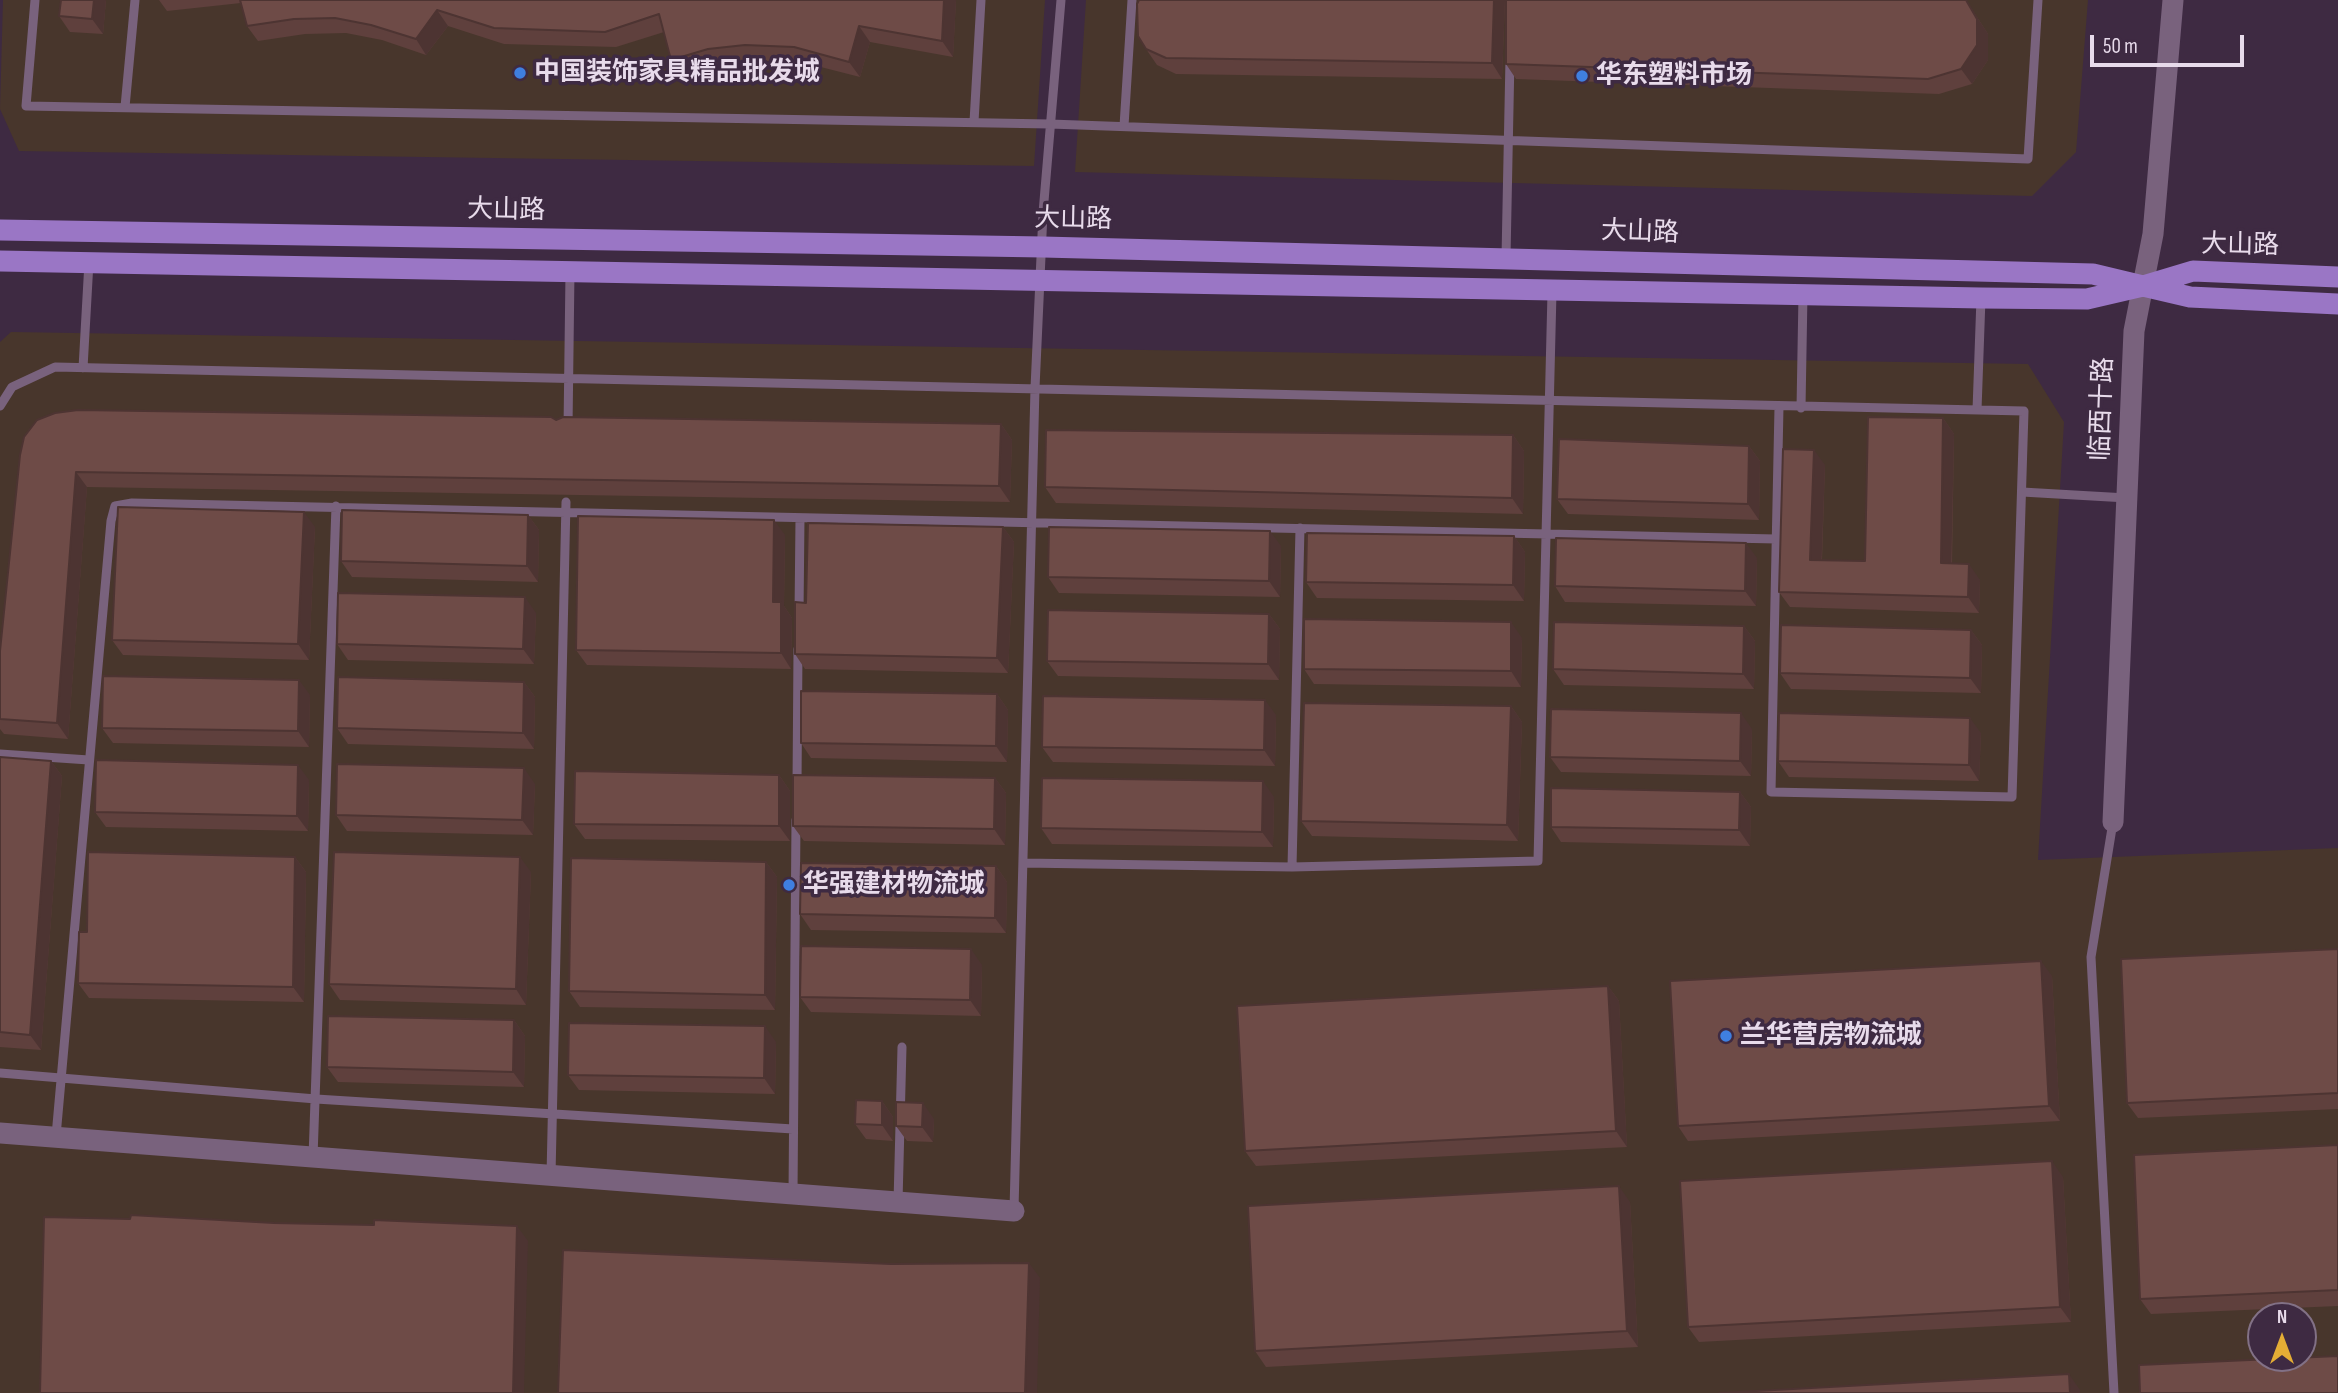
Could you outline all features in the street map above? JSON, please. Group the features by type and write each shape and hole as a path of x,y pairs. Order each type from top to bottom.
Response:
{"main road":[{"name":"大山路","path":"0,230 1043,247 2094,274 2190,297 2338,304"},
{"name":"大山路","path":"0,261 1042,279 1552,292 1803,293 2087,299 2193,271 2338,277"}],"street":[{"name":"临西十路","path":"2113,822 2134,331 2153,234 2173,0"},
{"path":"0,1133 1014,1211"}],"lane":[{"path":"35,0 26,106 1050,124 2028,159 2038,0"},
{"path":"125,107 135,0"},
{"path":"974,122 981,0"},
{"path":"1014,1211 1035,388 1043,213 1061,0"},
{"path":"1124,126 1132,0"},
{"path":"1506,258 1510,51"},
{"path":"83,368 89,262"},
{"path":"568,429 570,272"},
{"path":"1023,863 1292,867 1538,861 1552,292"},
{"path":"1801,408 1803,293"},
{"path":"1977,410 1981,298"},
{"path":"0,406 12,387 55,367 2024,411 2012,797 1771,793 1779,407"},
{"path":"2022,492 2127,498"},
{"path":"551,1175 566,502"},
{"path":"56,1137 111,521 115,506 132,503 336,506 566,514 1032,520 1776,538"},
{"path":"313,1157 336,506"},
{"path":"799,629 800,518"},
{"path":"1292,867 1300,528"},
{"path":"797,796 799,643"},
{"path":"0,754 89,760"},
{"path":"793,1194 797,809"},
{"path":"2113,822 2091,957 2114,1393"},
{"path":"898,1202 902,1047"},
{"path":"0,1073 316,1098 793,1129"}],"shaded area":[{"name":"中国装饰家具精品批发城","path":"3,0 1045,0 1034,166 19,151 0,109"},
{"name":"华东塑料市场","path":"1086,0 2088,0 2076,152 2032,196 1075,172"},
{"name":"华强建材物流城","path":"11,332 2028,364 2064,422 2038,860 2338,848 2338,1393 0,1393 0,342"}],"building":[{"path":"61,0 94,0 92,19 59,16"},
{"path":"240,0 944,0 942,41 859,26 849,62 794,47 745,45 708,49 671,60 659,14 605,32 494,28 437,10 416,39 371,25 335,18 294,19 247,26"},
{"path":"1139,0 1494,0 1492,63 1166,58 1146,49 1138,36"},
{"path":"1506,0 1966,0 1977,19 1977,45 1961,69 1928,79 1506,64"},
{"path":"78,410 551,417 556,420 563,417 1001,424 999,486 76,472 57,723 0,719 0,651 24,437 37,420 55,413"},
{"path":"1868,417 1943,418 1941,563 1969,564 1968,597 1779,592 1783,449 1814,450 1810,560 1865,561"},
{"path":"1046,430 1513,435 1512,498 1045,487"},
{"path":"1559,439 1749,446 1748,504 1557,499"},
{"path":"118,507 304,512 298,644 112,640"},
{"path":"342,510 528,515 527,566 341,561"},
{"path":"578,516 774,520 773,602 781,602 781,653 576,650"},
{"path":"808,523 1003,527 997,658 795,654 795,602 806,603"},
{"path":"1049,527 1270,531 1269,581 1048,577"},
{"path":"1307,533 1514,536 1513,585 1306,582"},
{"path":"1556,538 1746,543 1745,591 1555,586"},
{"path":"338,593 525,597 523,649 337,644"},
{"path":"1048,610 1269,614 1268,664 1047,661"},
{"path":"1304,619 1511,622 1511,671 1304,669"},
{"path":"1554,622 1744,626 1743,674 1553,669"},
{"path":"1781,625 1971,630 1970,678 1780,673"},
{"path":"103,676 299,680 298,731 102,728"},
{"path":"338,677 524,682 523,733 337,728"},
{"path":"801,691 997,694 996,746 801,743"},
{"path":"1043,696 1265,700 1264,750 1042,747"},
{"path":"1304,703 1511,706 1507,825 1301,821"},
{"path":"1551,709 1741,713 1740,761 1550,757"},
{"path":"1779,713 1970,718 1969,765 1778,761"},
{"path":"0,757 51,761 30,1035 0,1032"},
{"path":"96,760 298,765 297,816 95,812"},
{"path":"337,764 524,768 522,820 336,815"},
{"path":"575,771 779,775 779,826 574,824"},
{"path":"793,775 995,778 994,829 793,826"},
{"path":"1042,778 1263,781 1262,832 1041,828"},
{"path":"1551,788 1740,792 1739,830 1551,827"},
{"path":"88,852 295,857 293,987 78,983 79,932 87,932"},
{"path":"334,852 520,857 516,989 329,984"},
{"path":"571,858 766,862 765,995 569,991"},
{"path":"801,863 996,866 995,918 800,914"},
{"path":"801,946 971,949 970,1000 800,997"},
{"path":"2338,949 2338,1093 2127,1103 2121,959"},
{"path":"2041,961 2049,1106 1678,1126 1670,981"},
{"path":"1608,986 1616,1131 1245,1151 1237,1006"},
{"path":"328,1016 514,1020 513,1072 327,1067"},
{"path":"569,1023 765,1026 764,1078 568,1075"},
{"path":"856,1100 882,1101 882,1125 855,1124"},
{"path":"896,1102 923,1103 922,1127 896,1126"},
{"path":"2338,1145 2338,1290 2140,1299 2134,1155"},
{"path":"2052,1161 2060,1307 1688,1327 1680,1181"},
{"path":"1619,1186 1627,1331 1255,1351 1248,1206"},
{"path":"131,1215 274,1223 374,1225 374,1220 517,1226 513,1393 40,1393 44,1217 130,1219"},
{"path":"563,1250 891,1264 1029,1263 1025,1393 558,1393"},
{"path":"2338,1356 2338,1393 2140,1393 2139,1365 2247,1360 2247,1372 2317,1372 2317,1357"},
{"path":"2069,1374 2070,1393 1719,1393"}],"place":[{"name":"中国装饰家具精品批发城","path":"520,73"},
{"name":"华东塑料市场","path":"1582,76"},
{"name":"华强建材物流城","path":"789,885"},
{"name":"兰华营房物流城","path":"1726,1036"}]}
